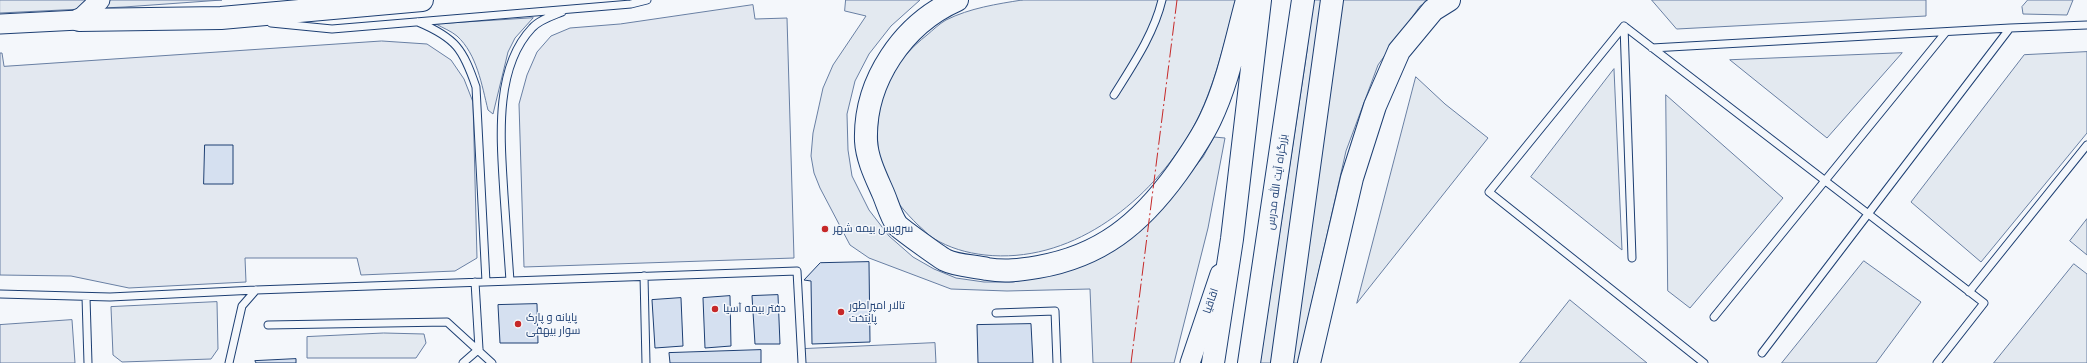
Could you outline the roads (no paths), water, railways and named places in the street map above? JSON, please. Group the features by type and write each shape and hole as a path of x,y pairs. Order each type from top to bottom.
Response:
{"highway":[{"path":"79,20 221,18 422,0"},
{"path":"957,0 926,18 907,36 892,54 878,78 870,106 866,141 873,169 897,225 946,260 1004,272 1062,263 1099,247 1134,224 1162,193 1195,148 1210,120 1221,93 1247,0"},
{"path":"1213,363 1232,239 1260,0"},
{"name":"بزرگراه آیت الله مدرس","path":"1250,363 1303,0"},
{"path":"1282,363 1332,0"},
{"path":"1309,363 1352,178 1375,106 1399,51 1433,10 1449,0"}],"main road":[{"path":"0,24 79,20 100,0"},
{"name":"اقاقیا","path":"1190,363 1232,239"}],"lane":[{"path":"221,18 332,29 631,4 647,0"},
{"path":"1114,95 1136,59 1160,10 1162,0"},
{"path":"510,281 500,133 508,78 513,57 522,40 533,26 568,9"},
{"path":"416,21 437,30 452,42 465,56 476,87 486,282"},
{"path":"1652,48 2087,25"},
{"path":"1624,26 1984,303 1937,363"},
{"path":"1624,26 1632,258"},
{"path":"1624,26 1489,192 1704,363"},
{"path":"1762,353 2010,28"},
{"path":"1714,317 1946,32"},
{"path":"1969,292 2087,145"},
{"path":"0,294 86,297 797,271 802,363"},
{"path":"644,276 646,363"},
{"path":"475,282 479,349"},
{"path":"229,363 242,306 256,290"},
{"path":"86,297 88,363"},
{"path":"996,313 1055,312 1057,363"},
{"path":"268,325 448,322 479,349 492,363"},
{"path":"463,363 479,349"}],"place":[{"name":"سرویس بیمه شهر","path":"825,229"},
{"name":"دفتر بیمه آسیا","path":"715,309"},
{"name":"تالار امپراطور پایتخت","path":"841,312"},
{"name":"پایانه و پارک سوار بیهقی","path":"518,324"}]}
